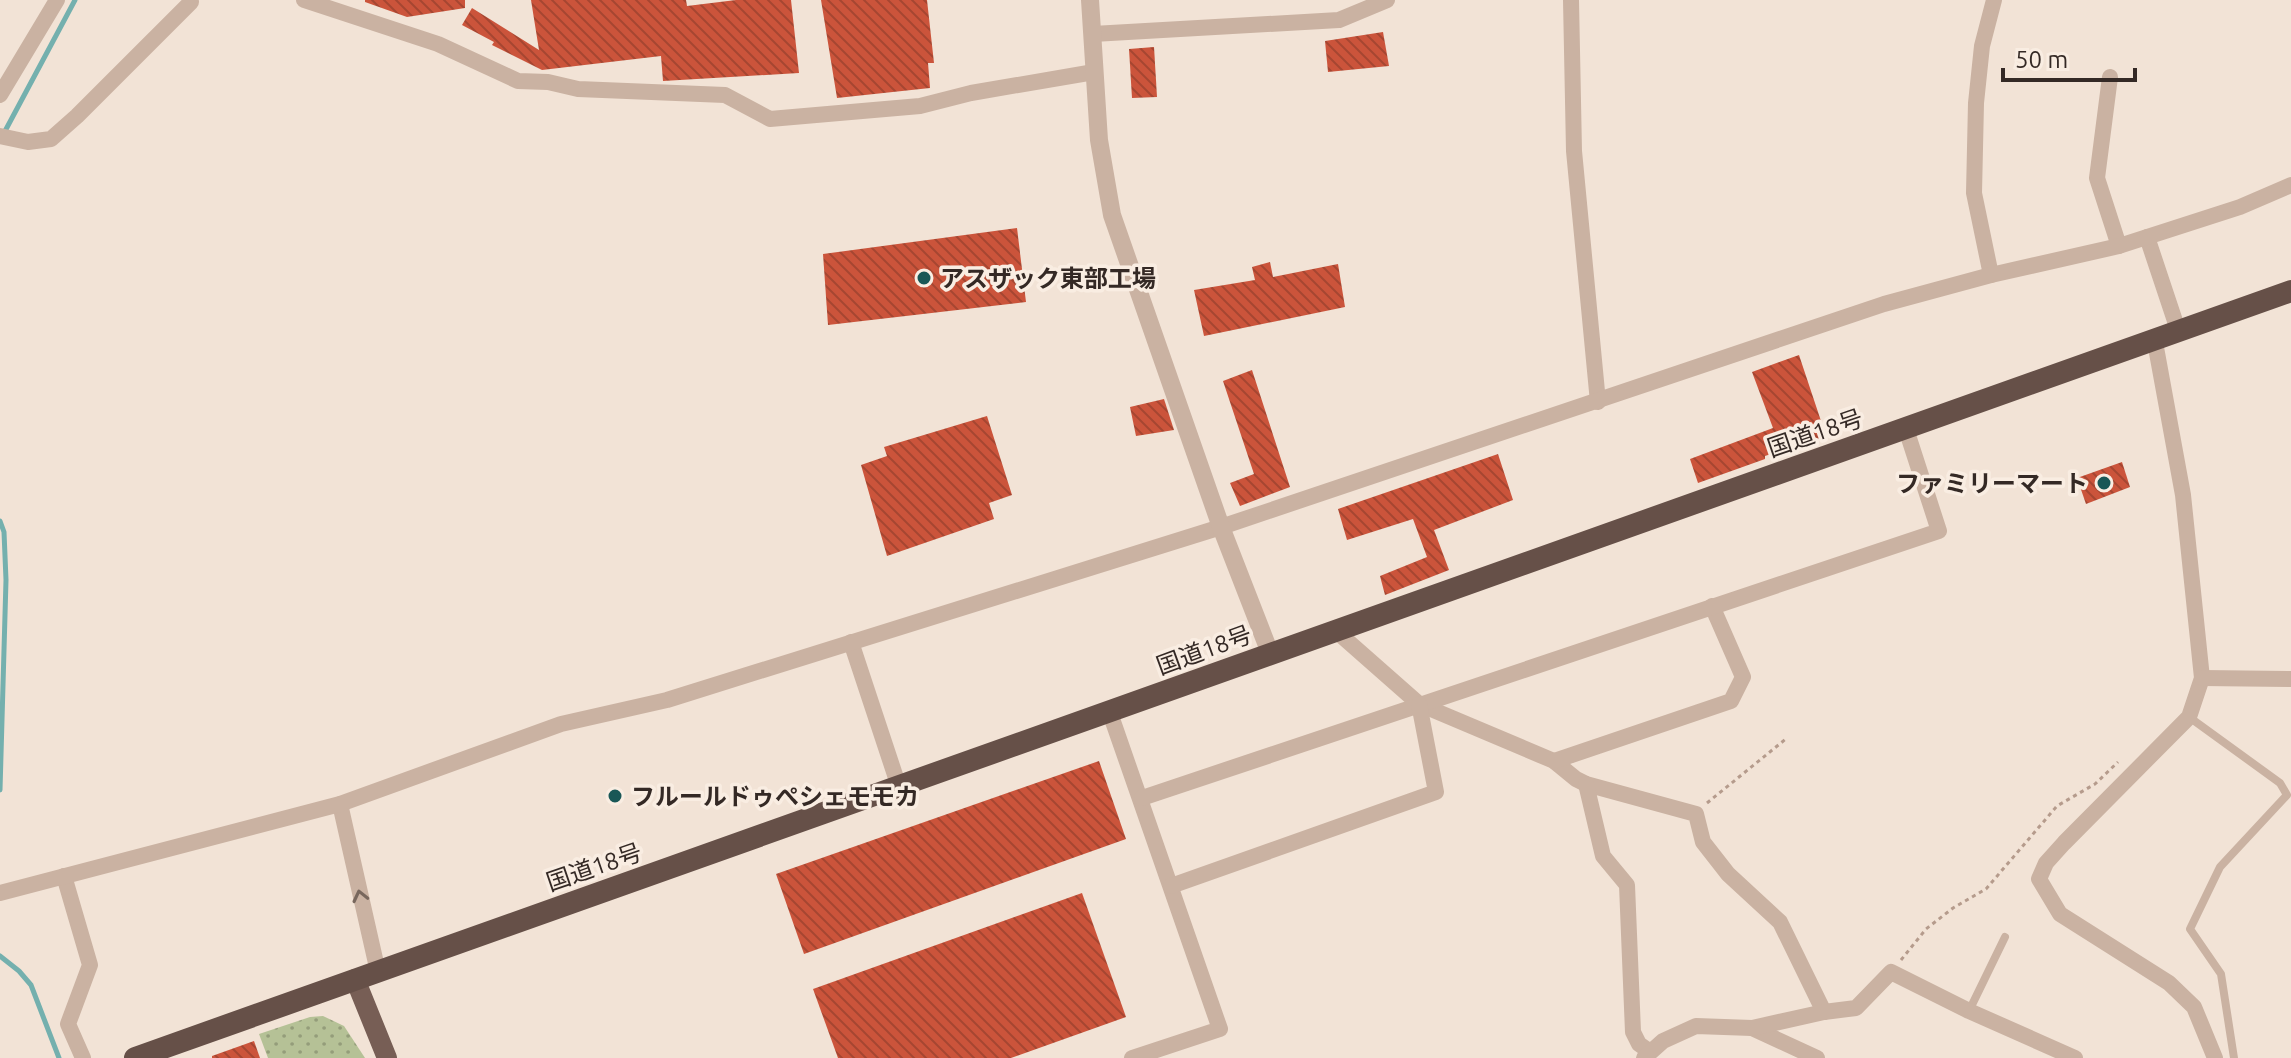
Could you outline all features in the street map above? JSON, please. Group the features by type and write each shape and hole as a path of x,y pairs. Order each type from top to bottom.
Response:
{"highway":[{"name":"国道18号","path":"135,1058 1110,713 1270,653 2155,342 2291,291"}],"main road":[{"path":"355,979 387,1058"}],"street":[{"path":"0,95 57,0"},
{"path":"304,0 438,44 518,81 548,82 578,89 725,95 770,119 920,106 971,93 1094,72"},
{"path":"1090,0 1099,140 1112,215 1221,527 1270,653"},
{"path":"1093,34 1339,20 1387,0"},
{"path":"1571,0 1574,151 1598,402"},
{"path":"1991,275 1974,193 1976,103 1982,46 1994,0"},
{"path":"0,136 28,142 51,139 192,1"},
{"path":"2110,77 2097,178 2119,246"},
{"path":"0,893 340,804 561,724 667,700 1221,527 1884,304 1991,275 2119,246 2240,207 2291,185"},
{"path":"2147,237 2179,333"},
{"path":"2155,342 2183,495 2202,678 2189,717 2064,843 2046,863 2039,879 2060,914 2169,983 2194,1007 2215,1058"},
{"path":"1142,798 1939,531 1906,429"},
{"path":"1554,761 1731,701 1743,677 1712,606"},
{"path":"1335,630 1419,704 1554,761 1586,784 1696,814 1703,842 1728,874 1780,922 1824,1012"},
{"path":"851,642 899,787"},
{"path":"2202,678 2291,679"},
{"path":"1171,886 1436,792 1419,704"},
{"path":"1110,713 1220,1029 1132,1058"},
{"path":"1586,784 1603,856 1627,885 1633,1032 1647,1055 1663,1041 1696,1026 1752,1028 1856,1008 1891,972 2075,1058"},
{"path":"340,804 378,972"},
{"path":"64,876 90,965 68,1024 83,1058"},
{"path":"1752,1028 1817,1058"}],"lane":[{"path":"2189,717 2280,783 2287,795 2220,867 2190,929 2221,974 2234,1058"},
{"path":"1969,1011 2005,937"}],"path":[{"path":"1696,814 1787,738"},
{"path":"1891,972 1926,929 1953,908 1986,889 2057,806 2095,784 2117,763"}],"green space":[{"path":"323,1016 344,1026 365,1058 268,1058 259,1034 310,1017"}],"building":[{"path":"365,0 465,0 465,8 407,17"},
{"path":"531,0 686,0 687,6 736,0 791,0 799,73 663,81 661,56 542,70 492,45 494,42 462,25 472,8 539,50"},
{"path":"821,0 927,0 934,63 928,63 930,88 837,98"},
{"path":"1383,32 1389,66 1328,72 1325,41"},
{"path":"1154,47 1157,97 1132,98 1129,49"},
{"name":"アスザック東部工場","path":"1017,228 1026,302 828,325 823,254"},
{"path":"1270,262 1273,277 1338,264 1345,307 1204,336 1194,290 1255,280 1252,267"},
{"path":"1799,355 1826,436 1698,483 1690,459 1773,428 1752,372"},
{"path":"1252,370 1290,487 1240,506 1230,483 1254,474 1223,381"},
{"path":"1164,399 1174,430 1136,436 1130,407"},
{"path":"987,416 1012,495 989,503 994,519 887,556 861,465 887,456 884,447"},
{"path":"1498,454 1513,500 1434,530 1449,570 1385,595 1380,576 1427,557 1413,519 1347,540 1338,509"},
{"name":"ファミリーマート","path":"2122,462 2130,487 2086,504 2077,478"},
{"path":"1099,761 1126,839 804,954 776,874"},
{"path":"1082,893 1126,1017 1011,1058 838,1058 813,989"},
{"path":"254,1041 260,1058 212,1058 212,1056"}],"waterway":[{"path":"4,133 75,0"},
{"path":"0,521 4,532 6,580 0,790"},
{"path":"0,956 31,985 59,1058"}],"place":[{"name":"アスザック東部工場","path":"924,278"},
{"name":"ファミリーマート","path":"2104,483"},
{"name":"フルールドゥぺシェモモカ","path":"615,796"}]}
